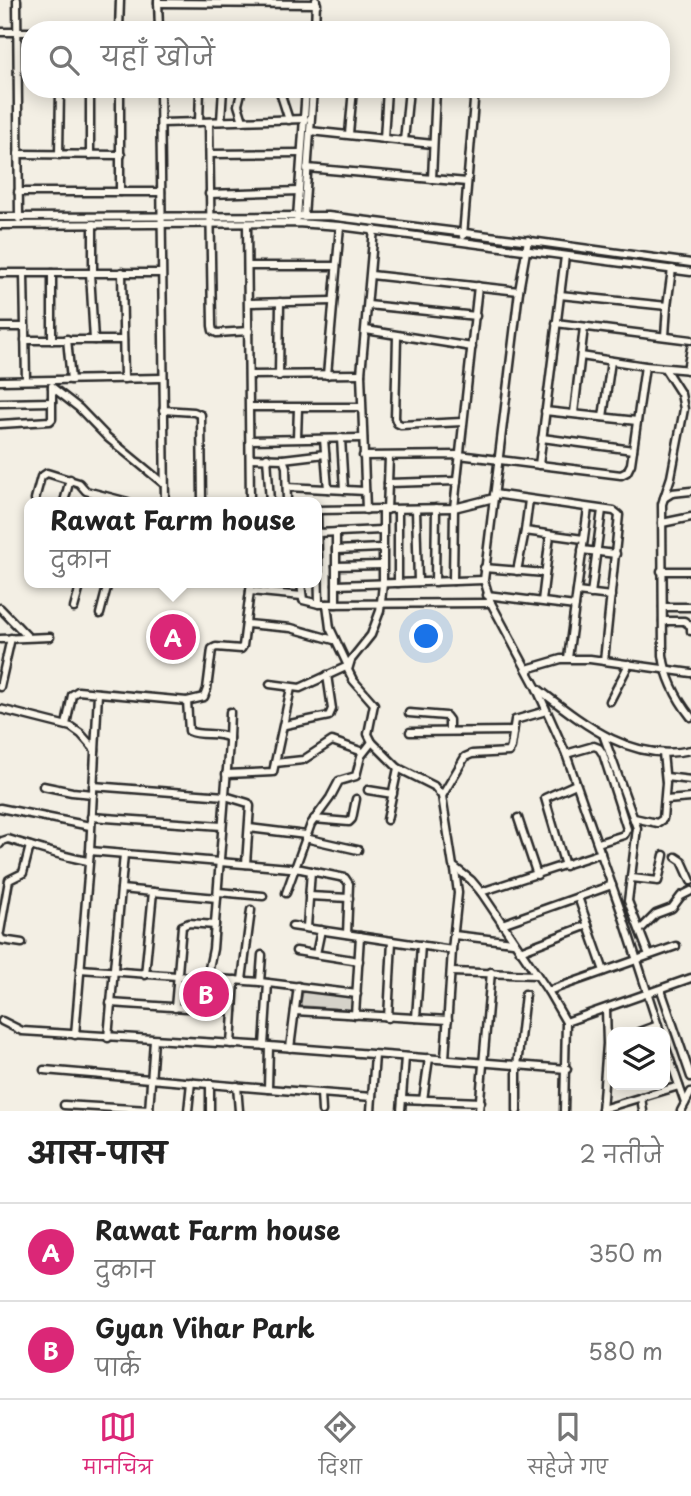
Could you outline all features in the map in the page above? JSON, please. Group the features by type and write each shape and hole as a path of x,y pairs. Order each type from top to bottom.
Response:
{"street":[{"path":"17,0 19,221"},
{"path":"119,21 120,0"},
{"path":"159,21 158,2 316,2 315,21"},
{"path":"0,32 21,33"},
{"path":"59,155 60,98"},
{"path":"90,98 90,155"},
{"path":"120,98 120,192"},
{"path":"160,98 160,273 165,497"},
{"path":"193,122 198,98"},
{"path":"221,121 222,98"},
{"path":"240,98 238,105 243,121"},
{"path":"282,98 289,120"},
{"path":"301,220 299,191 306,98"},
{"path":"301,220 312,98"},
{"path":"349,134 352,98"},
{"path":"384,139 386,98"},
{"path":"404,141 408,98"},
{"path":"432,179 436,98"},
{"path":"463,237 474,98"},
{"path":"161,123 305,119"},
{"path":"209,122 213,331 249,331"},
{"path":"310,131 433,144"},
{"path":"18,153 121,155"},
{"path":"210,154 301,153"},
{"path":"307,168 467,182"},
{"path":"209,194 299,191"},
{"path":"18,192 161,192"},
{"path":"0,225 19,221 162,216 374,222 565,256 691,271"},
{"path":"0,217 19,221 93,224 247,225 301,220 374,231 527,240 691,263"},
{"path":"366,510 361,374 374,222"},
{"path":"93,224 91,273 94,340"},
{"path":"247,225 250,497"},
{"path":"327,374 340,226"},
{"path":"527,240 484,580 487,595 536,687 566,754 612,885 640,930 643,957"},
{"path":"539,465 565,256"},
{"path":"248,266 335,266"},
{"path":"666,335 672,269"},
{"path":"122,272 124,379"},
{"path":"0,273 160,273"},
{"path":"52,273 52,340"},
{"path":"24,274 26,380"},
{"path":"371,275 519,291"},
{"path":"453,582 454,508 478,286"},
{"path":"560,295 667,306"},
{"path":"249,303 332,301"},
{"path":"279,376 280,302"},
{"path":"368,305 476,316"},
{"path":"556,323 691,340"},
{"path":"0,327 25,327"},
{"path":"574,413 584,327"},
{"path":"366,330 472,347"},
{"path":"397,337 397,423 462,422"},
{"path":"25,340 124,340"},
{"path":"66,340 71,380"},
{"path":"581,356 689,370 691,348"},
{"path":"603,417 611,361"},
{"path":"363,456 459,455 621,475 630,468 645,366"},
{"path":"665,369 681,394 684,409 671,477 662,505 661,571 665,670 681,705 691,717"},
{"path":"250,375 361,374"},
{"path":"0,381 26,380 52,384 71,380 162,378"},
{"path":"0,424 50,421 52,384"},
{"path":"52,384 107,437 164,485"},
{"path":"0,403 52,402"},
{"path":"250,407 361,407"},
{"path":"297,438 298,408"},
{"path":"163,410 197,412 201,415 202,497"},
{"path":"545,411 637,421"},
{"path":"341,438 344,490"},
{"path":"250,440 363,438"},
{"path":"542,438 633,450"},
{"path":"324,439 328,489"},
{"path":"250,458 325,454"},
{"path":"267,457 270,497"},
{"path":"270,684 291,688 305,686 348,666 371,635 381,603 383,584 381,530 389,457"},
{"path":"283,458 287,497"},
{"path":"36,497 43,474 47,473 81,484 86,491 100,497"},
{"path":"65,497 70,479"},
{"path":"388,483 457,481"},
{"path":"288,487 365,491"},
{"path":"664,498 673,493 691,491"},
{"path":"322,510 454,508 494,496 614,511 619,515 604,660"},
{"path":"517,571 528,500"},
{"path":"435,582 436,508"},
{"path":"568,658 588,508"},
{"path":"416,509 418,582"},
{"path":"398,510 398,583"},
{"path":"591,594 602,510"},
{"path":"662,523 691,517"},
{"path":"322,533 381,530"},
{"path":"525,531 583,539"},
{"path":"335,604 336,532"},
{"path":"542,601 550,535"},
{"path":"336,550 382,548"},
{"path":"582,550 616,554"},
{"path":"336,566 382,565"},
{"path":"484,568 545,573"},
{"path":"661,571 691,571"},
{"path":"336,585 484,580"},
{"path":"74,608 80,588"},
{"path":"100,614 107,588"},
{"path":"66,725 74,692 187,701 200,699 206,693 212,649 240,649 245,640 251,588"},
{"path":"257,588 302,596"},
{"path":"301,588 302,596 307,602 323,604 491,603"},
{"path":"322,588 323,604 334,640 353,680 373,704 368,729 372,742 398,768 434,786 442,796 458,893 445,1059"},
{"path":"577,592 611,596"},
{"path":"487,595 575,606"},
{"path":"663,607 691,607"},
{"path":"0,608 28,637"},
{"path":"663,621 688,621 691,631"},
{"path":"247,624 291,628 334,640"},
{"path":"0,639 50,637"},
{"path":"0,687 11,638"},
{"path":"527,669 568,658 604,660 691,673"},
{"path":"610,701 629,664"},
{"path":"285,724 329,716 332,709 327,675"},
{"path":"536,687 604,737 663,753 691,750"},
{"path":"230,774 273,772 291,688"},
{"path":"75,1035 90,851 98,693"},
{"path":"187,701 189,731 229,738"},
{"path":"0,709 66,725 76,730 95,750"},
{"path":"442,796 465,757 472,754 509,752 517,718 546,711"},
{"path":"207,978 218,895 225,796 230,774 230,712"},
{"path":"409,713 446,716 449,720 449,732"},
{"path":"410,732 513,731"},
{"path":"598,843 626,834 630,820 604,737"},
{"path":"275,763 303,760 332,741 363,752"},
{"path":"286,893 314,819 330,798 339,780 356,776 363,752 372,742"},
{"path":"566,754 594,746 599,748 638,833 628,912 654,992 691,1077"},
{"path":"630,820 660,822 664,816 666,777 663,753"},
{"path":"387,820 398,768"},
{"path":"666,777 691,780"},
{"path":"565,866 545,797 576,784"},
{"path":"43,786 74,792 93,790 225,796 250,804 246,864"},
{"path":"368,790 393,794"},
{"path":"666,800 691,798"},
{"path":"314,819 349,822 356,799"},
{"path":"0,808 74,825 90,826"},
{"path":"91,817 222,826"},
{"path":"518,818 537,875"},
{"path":"249,828 306,837 358,850"},
{"path":"0,844 8,839 88,861"},
{"path":"22,943 2,940 0,934 9,880 23,873 30,846"},
{"path":"90,851 246,864 311,871 345,878 349,884 348,934"},
{"path":"481,892 601,853"},
{"path":"108,1038 124,854"},
{"path":"632,878 658,881 664,855"},
{"path":"676,857 682,861 691,881"},
{"path":"456,870 471,880 481,892 548,990 566,1022 564,1111"},
{"path":"307,928 311,871"},
{"path":"502,924 612,885"},
{"path":"121,889 263,896"},
{"path":"640,930 656,914 672,908 681,896 691,891"},
{"path":"145,975 153,892"},
{"path":"309,896 349,898"},
{"path":"578,897 604,971"},
{"path":"231,1044 233,1012 251,910"},
{"path":"175,1008 182,926 189,923 215,925"},
{"path":"520,951 588,925"},
{"path":"292,926 452,950"},
{"path":"317,954 321,930"},
{"path":"454,935 513,942"},
{"path":"355,1015 360,936"},
{"path":"388,1018 392,941"},
{"path":"416,1018 421,945"},
{"path":"548,990 676,946"},
{"path":"296,951 359,961"},
{"path":"262,955 268,1089"},
{"path":"80,969 264,982 357,994"},
{"path":"451,972 536,975"},
{"path":"480,1111 491,972"},
{"path":"566,1022 691,978"},
{"path":"290,1048 298,986"},
{"path":"654,992 659,1027"},
{"path":"517,1111 517,1066 525,994"},
{"path":"110,1003 233,1012"},
{"path":"606,1009 608,1027"},
{"path":"295,1011 448,1020"},
{"path":"2,1021 22,1031 567,1069"},
{"path":"64,1105 149,1111 154,1040"},
{"path":"371,1111 375,1055"},
{"path":"401,1111 405,1057"},
{"path":"423,1100 429,1058"},
{"path":"607,1060 602,1110 679,1086"},
{"path":"670,1062 685,1102"},
{"path":"44,1070 372,1097"},
{"path":"188,1111 191,1082"},
{"path":"210,1084 210,1111"},
{"path":"237,1086 239,1111"},
{"path":"321,1093 322,1111"},
{"path":"681,1111 691,1093"},
{"path":"641,1097 643,1111"},
{"path":"401,1099 481,1102"}],"shaded area":[{"path":"183,980 231,985 229,1006 181,1002"},
{"path":"303,990 353,995 353,1010 300,1006"}],"place":[{"name":"Rawat Farm house","path":"173,637"},
{"name":"Gyan Vihar Park","path":"206,994"}]}
